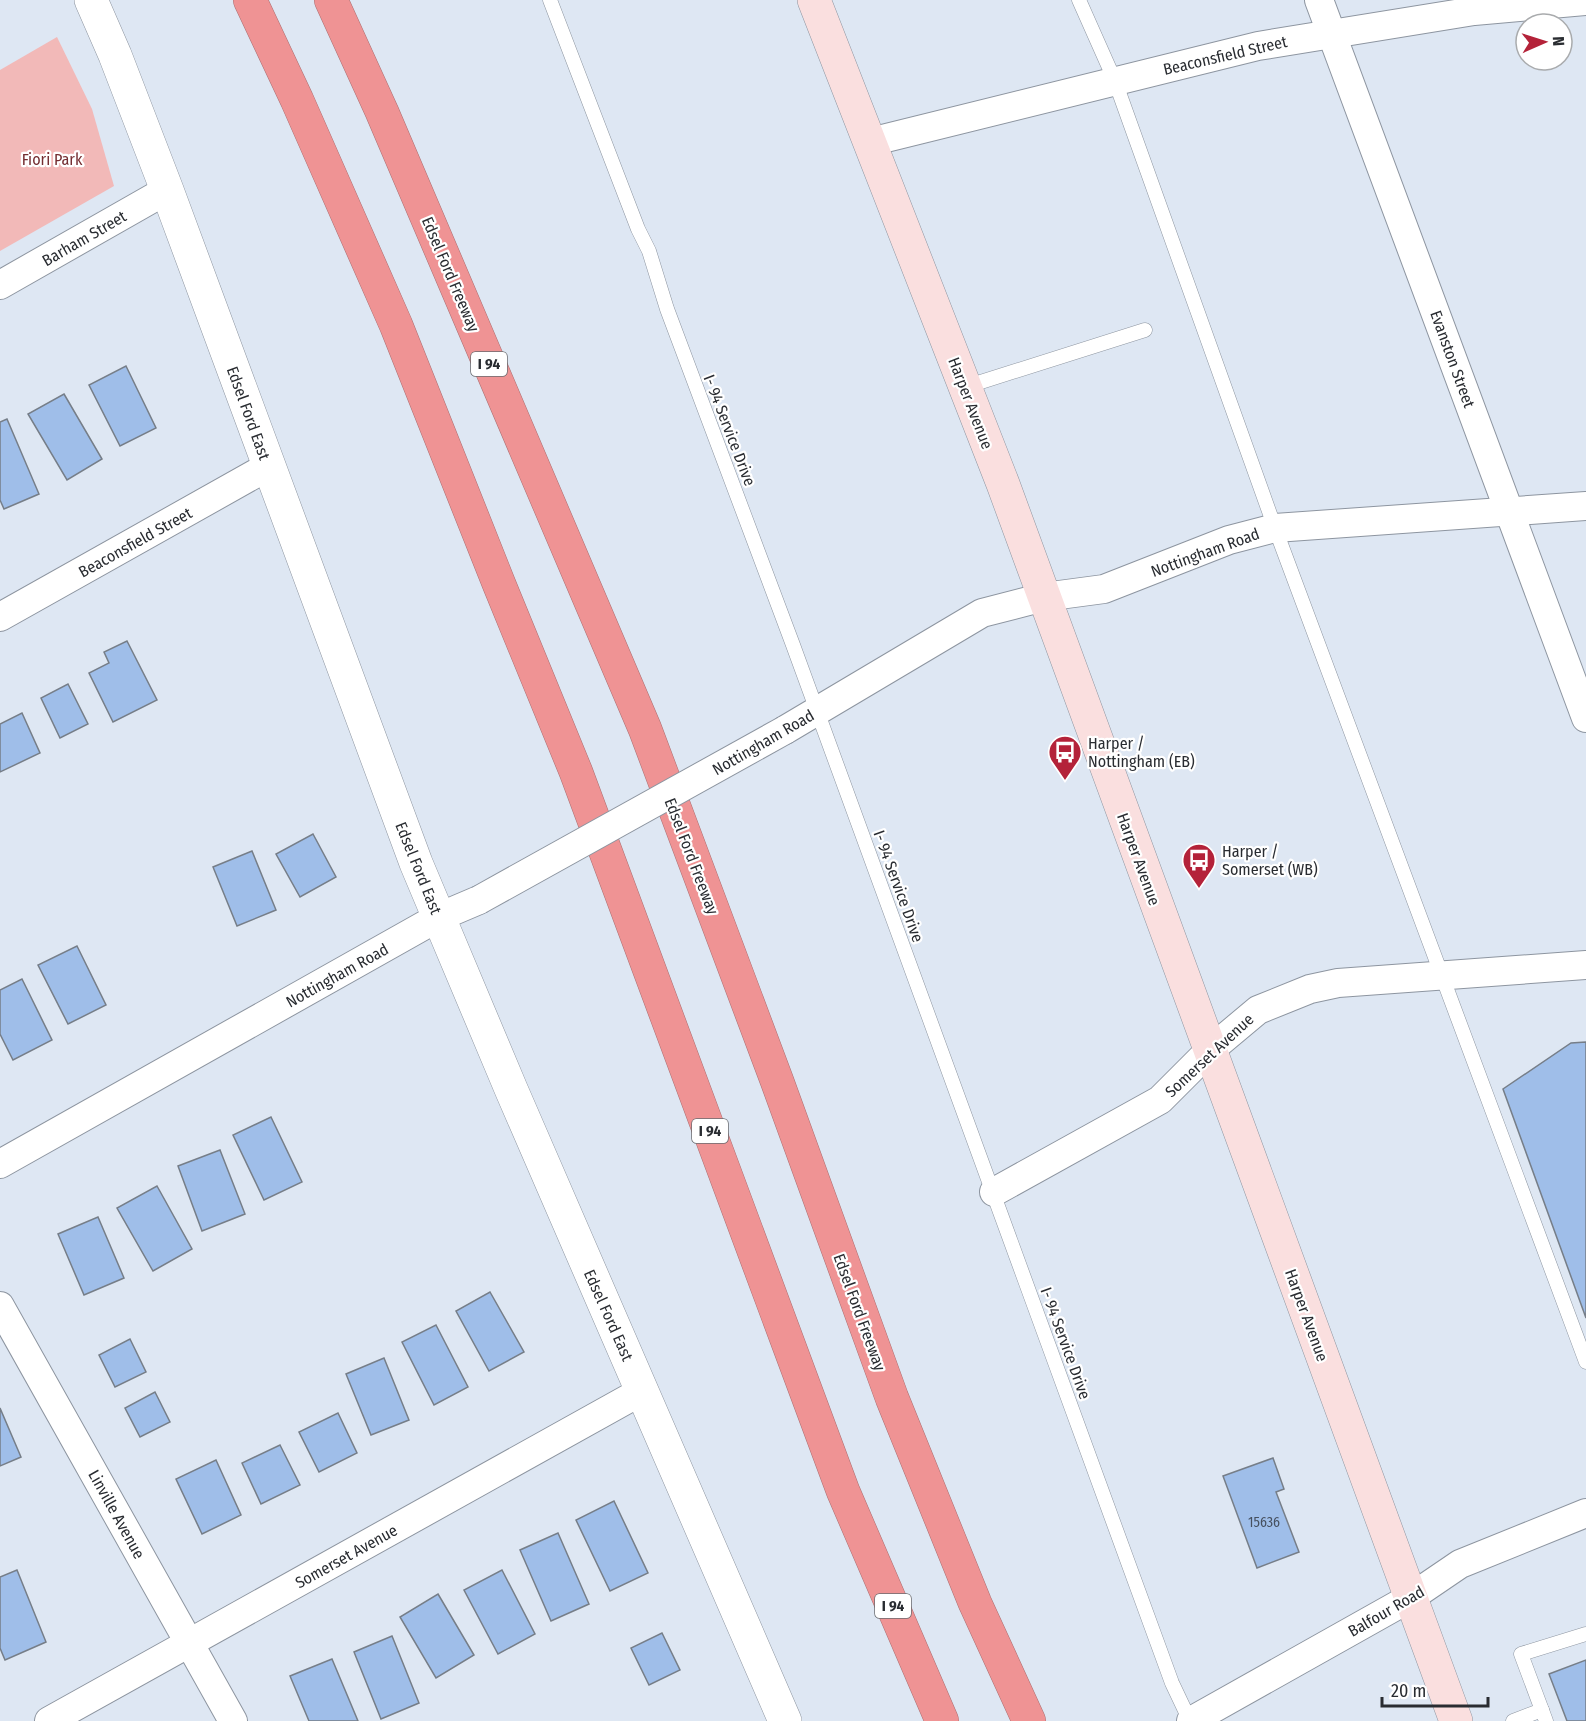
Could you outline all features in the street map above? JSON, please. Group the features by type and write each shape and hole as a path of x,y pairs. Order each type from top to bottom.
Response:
{"highway":[{"name":"I 94","path":"250,0 297,100 396,325 576,772 843,1491 942,1721"},
{"name":"Edsel Ford Freeway","path":"331,0 382,112 645,729 773,1070 892,1398 975,1603 1029,1721"}],"main road":[{"name":"Harper Avenue","path":"814,0 1044,597 1456,1721"}],"street":[{"name":"Edsel Ford East","path":"91,0 115,55 167,190 412,852 785,1721"},
{"name":"Evanston Street","path":"1319,0 1586,718"},
{"name":"Beaconsfield Street","path":"870,142 1257,46 1474,10 1586,1"},
{"name":"Barham Street","path":"0,285 167,190"},
{"name":"Beaconsfield Street","path":"0,617 269,466"},
{"name":"Nottingham Road","path":"0,1164 439,917 480,900 785,730 982,614 1044,597 1104,589 1229,540 1275,528 1586,506"},
{"name":"Somerset Avenue","path":"994,1192 1160,1100 1209,1051 1258,1010 1310,989 1338,983 1586,965"},
{"name":"Linville Avenue","path":"0,1306 233,1721"},
{"name":"Somerset Avenue","path":"50,1721 642,1391"},
{"name":"Balfour Road","path":"1190,1721 1410,1598 1460,1564 1585,1517"}],"lane":[{"name":"I- 94 Service Drive","path":"550,0 638,229 649,251 667,309 818,711 1172,1683 1190,1721"},
{"path":"1079,0 1115,81 1275,528 1586,1362"},
{"path":"965,387 1145,330"},
{"path":"1513,1721 1544,1716 1521,1654 1586,1634"}],"green space":[{"name":"Fiori Park","path":"57,37 92,109 114,186 0,251 0,70"}],"building":[{"path":"126,366 156,428 120,446 89,385"},
{"path":"64,394 102,459 67,480 28,414"},
{"path":"7,419 39,494 4,509 0,500 0,422"},
{"path":"127,641 157,700 113,722 89,673 109,663 104,652"},
{"path":"68,684 88,724 60,738 41,698"},
{"path":"22,713 40,753 0,772 0,724"},
{"path":"313,834 336,877 300,897 276,854"},
{"path":"252,851 276,910 237,926 213,867"},
{"path":"77,946 106,1005 68,1024 38,965"},
{"path":"22,979 52,1040 13,1060 0,1034 0,990"},
{"path":"1586,1042 1586,1318 1503,1089 1571,1043"},
{"path":"271,1117 302,1182 264,1200 233,1135"},
{"path":"220,1150 245,1214 202,1231 178,1166"},
{"path":"157,1186 192,1249 153,1271 117,1208"},
{"path":"98,1217 124,1278 84,1295 58,1234"},
{"path":"490,1292 524,1352 489,1371 456,1311"},
{"path":"436,1325 468,1387 434,1405 402,1342"},
{"path":"130,1339 146,1372 115,1387 99,1355"},
{"path":"384,1358 409,1420 371,1435 346,1374"},
{"path":"155,1392 170,1422 140,1437 125,1408"},
{"path":"0,1408 21,1457 0,1466"},
{"path":"338,1413 357,1453 319,1472 299,1432"},
{"path":"280,1445 300,1485 261,1504 242,1463"},
{"path":"1273,1458 1284,1489 1276,1492 1299,1552 1257,1568 1223,1476"},
{"path":"216,1460 241,1515 202,1534 176,1479"},
{"path":"614,1501 648,1573 610,1591 576,1520"},
{"path":"558,1533 589,1604 551,1621 520,1550"},
{"path":"17,1570 46,1642 5,1660 0,1648 0,1577"},
{"path":"502,1570 535,1634 498,1654 464,1590"},
{"path":"438,1594 474,1655 436,1678 400,1617"},
{"path":"662,1633 680,1670 649,1685 631,1648"},
{"path":"392,1636 419,1703 381,1719 354,1652"},
{"path":"332,1659 358,1721 309,1721 290,1676"},
{"path":"1586,1660 1586,1721 1567,1721 1549,1674"}],"place":[{"name":"Harper / Nottingham (EB)","path":"1065,781"},
{"name":"Harper / Somerset (WB)","path":"1199,889"}]}
